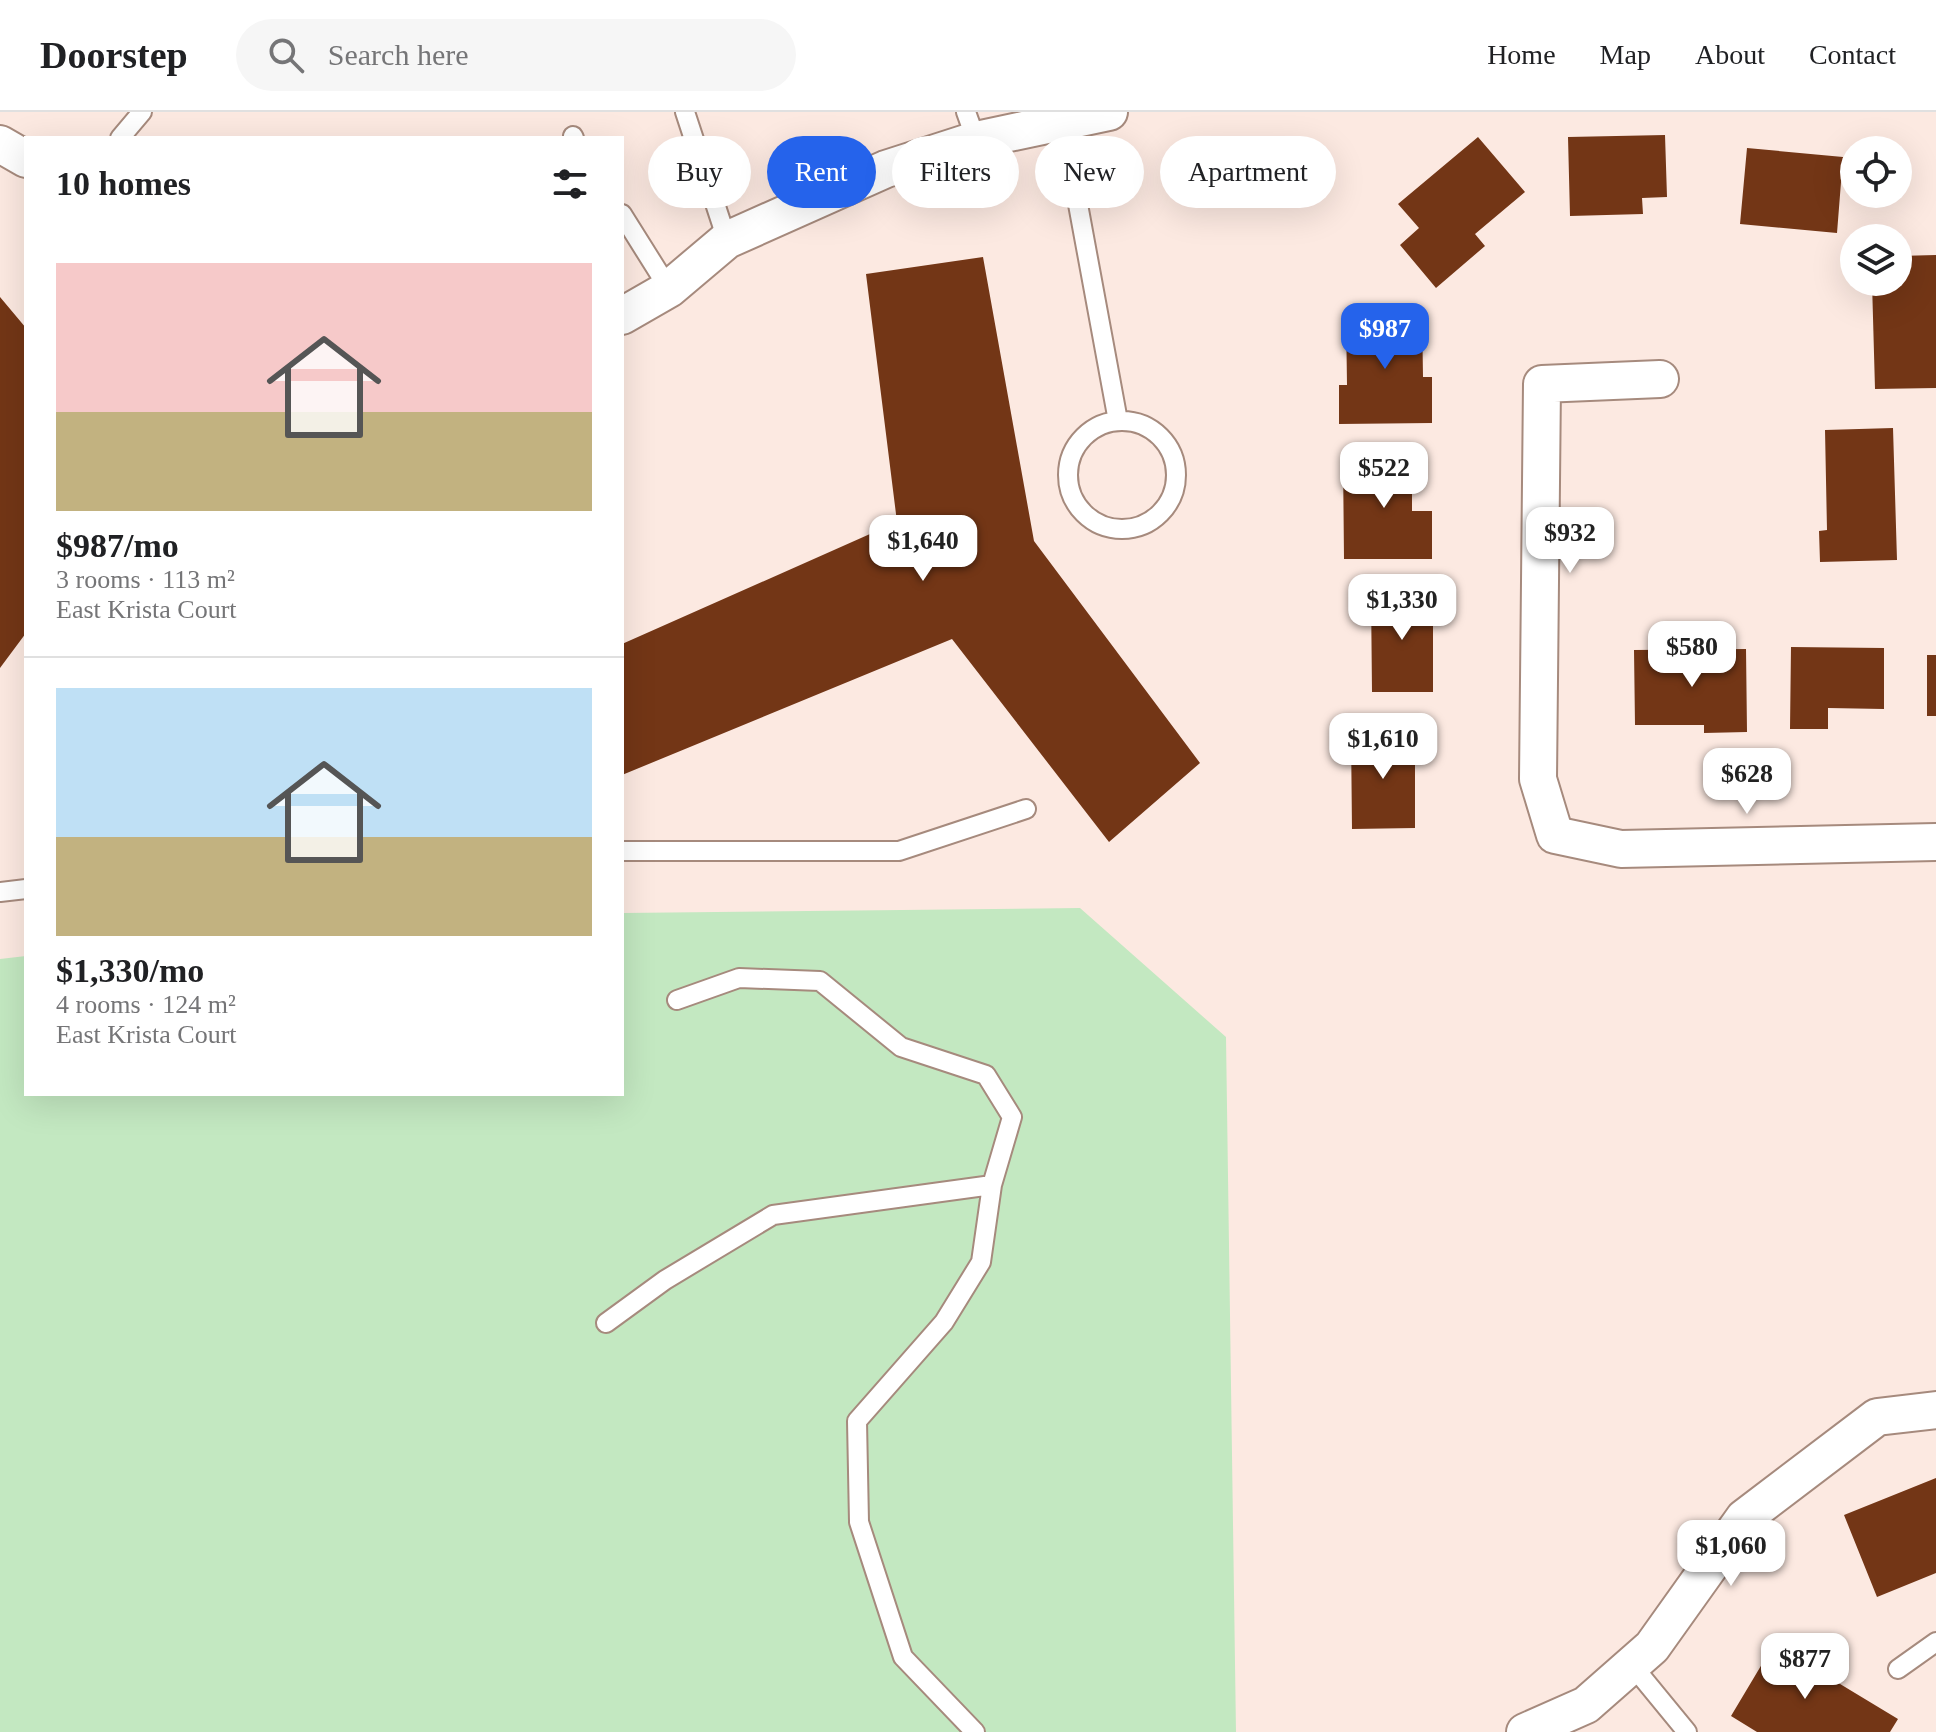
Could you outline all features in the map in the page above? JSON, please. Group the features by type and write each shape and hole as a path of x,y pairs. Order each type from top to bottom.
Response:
{"street":[{"path":"624,315 669,289 727,240 886,169 971,126 1063,123 1109,112"},
{"path":"0,144 24,158"},
{"path":"1660,379 1542,384 1538,779 1555,835 1621,849 1936,842"},
{"path":"1525,1732 1586,1705 1652,1647 1744,1518 1877,1417 1936,1410"}],"lane":[{"path":"122,136 142,112"},
{"path":"685,112 727,240"},
{"path":"1063,123 1118,421"},
{"path":"624,217 669,289"},
{"path":"1118,421 1137,423 1153,431 1174,460 1176,478 1172,496 1162,511 1148,523 1131,529 1096,523 1083,512 1068,481 1069,464 1087,434 1118,421"},
{"path":"624,851 899,851 1026,809"},
{"path":"0,892 24,889"},
{"path":"677,1000 739,978 820,981 901,1047 986,1075 1012,1117 992,1185 981,1262 944,1322 857,1421 859,1522 903,1657 975,1732"},
{"path":"606,1323 665,1280 773,1215 992,1185"},
{"path":"1898,1669 1936,1642"},
{"path":"1632,1665 1687,1732"}],"green space":[{"path":"1080,908 1226,1037 1236,1732 0,1732 0,959 24,956 24,1096 624,1096 624,913"}],"building":[{"path":"1665,135 1667,197 1642,198 1643,214 1570,216 1568,137"},
{"path":"1478,137 1525,192 1475,234 1485,246 1436,288 1400,245 1419,228 1398,204"},
{"path":"1747,148 1840,157 1837,233 1740,224"},
{"path":"1936,255 1936,388 1875,389 1872,296 1912,296 1912,256"},
{"path":"983,257 1034,541 1200,763 1109,842 952,639 624,774 624,643 897,522 866,274"},
{"path":"0,297 24,326 24,636 0,668"},
{"path":"1422,312 1423,377 1432,377 1432,423 1339,424 1339,385 1347,385 1346,313"},
{"path":"1893,428 1897,560 1820,562 1819,531 1827,530 1825,430"},
{"path":"1343,457 1421,457 1421,488 1412,488 1412,511 1432,511 1432,559 1344,559"},
{"path":"1371,593 1433,593 1433,692 1372,692"},
{"path":"1791,647 1884,648 1884,709 1828,708 1828,729 1790,729"},
{"path":"1746,649 1747,732 1704,733 1704,725 1635,725 1634,650"},
{"path":"1927,655 1936,655 1936,716 1927,716"},
{"path":"1351,733 1415,733 1415,828 1352,829"},
{"path":"1936,1478 1936,1573 1877,1597 1844,1515"},
{"path":"1774,1644 1898,1719 1890,1732 1757,1732 1731,1716"}]}
